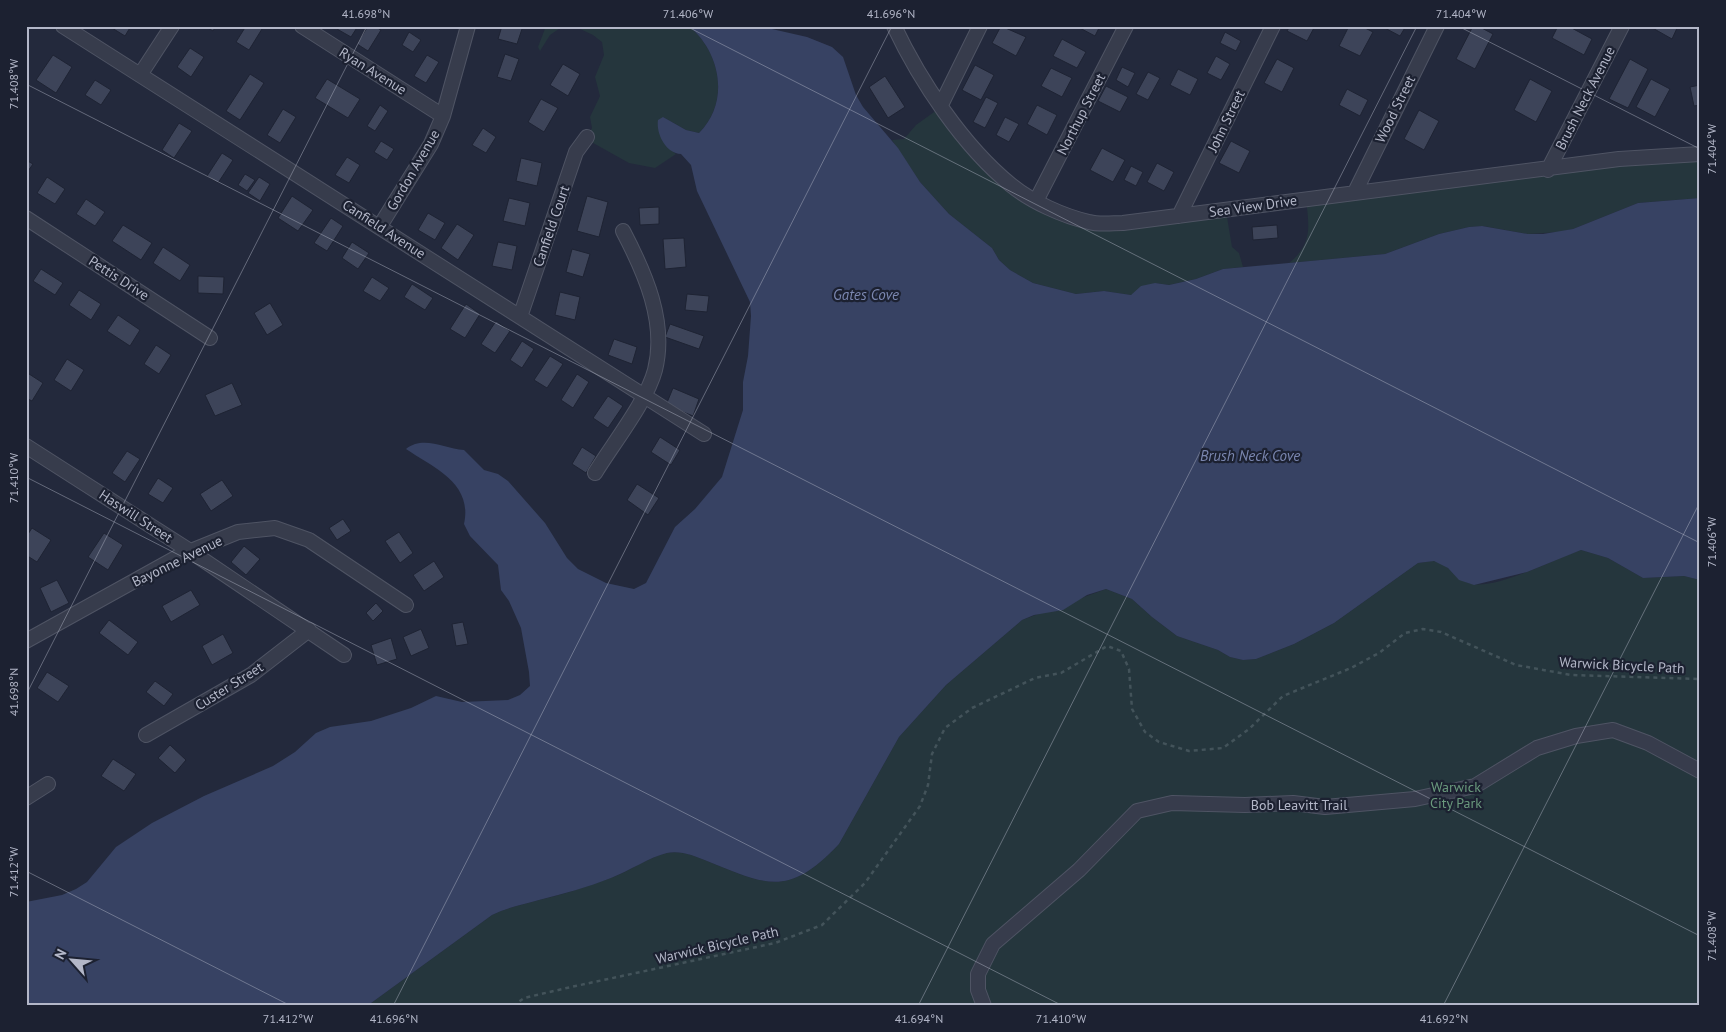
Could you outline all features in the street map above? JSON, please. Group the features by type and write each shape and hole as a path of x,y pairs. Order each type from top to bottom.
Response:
{"street":[{"name":"Canfield Avenue","path":"63,26 704,434"},
{"path":"140,75 172,26"},
{"name":"Ryan Avenue","path":"302,26 443,116"},
{"name":"Gordon Avenue","path":"380,226 431,144 443,116 468,26"},
{"name":"Sea View Drive","path":"894,26 927,86 990,166 1012,186 1036,201 1091,223 1123,223 1355,192 1548,170 1629,158 1700,154"},
{"path":"941,105 980,26"},
{"name":"Northup Street","path":"1036,201 1126,26"},
{"name":"John Street","path":"1179,216 1273,26"},
{"name":"Wood Street","path":"1355,192 1437,26"},
{"name":"Brush Neck Avenue","path":"1548,170 1622,26"},
{"name":"Canfield Court","path":"520,317 576,152 587,137"},
{"name":"Pettis Drive","path":"26,218 210,338"},
{"path":"595,473 644,395 655,370 658,333 651,294 638,259 622,232"},
{"name":"Haswill Street","path":"26,446 190,551 344,655"},
{"name":"Bayonne Avenue","path":"26,641 190,551 238,532 275,528 310,540 406,605"},
{"name":"Custer Street","path":"146,735 251,675 309,630"},
{"name":"Bob Leavitt Trail","path":"984,1006 978,990 978,974 993,944 1079,870 1137,811 1172,804 1245,805 1292,803 1325,807 1415,800 1475,786 1537,748 1576,736 1613,730 1648,743 1700,772"},
{"path":"26,798 48,784"}],"path":[{"name":"Warwick Bicycle Path","path":"513,1006 524,998 561,989 774,943 822,925 864,883 920,806 928,785 932,754 945,728 972,708 1035,678 1062,673 1107,646 1121,651 1129,669 1129,696 1132,709 1145,732 1159,742 1189,751 1222,748 1249,729 1283,696 1351,668 1379,653 1404,633 1423,629 1441,632 1516,665 1571,675 1700,678"}],"green space":[{"path":"546,26 563,26 550,35 540,51 538,47"},
{"path":"574,26 689,26 700,37 708,50 718,78 718,93 709,121 699,133 686,130 663,117 665,145 676,154 655,168 629,163 586,139 592,128 590,117 600,96 595,77 604,55 602,42 593,35"},
{"path":"941,107 1010,185 1088,222 1226,211 1232,247 1239,253 1243,267 1223,269 1196,279 1169,285 1155,283 1131,295 1104,291 1076,294 1033,283 1010,270 999,260 992,248 949,214 920,182 892,140 904,139 916,125"},
{"path":"1700,152 1700,198 1638,203 1573,229 1559,232 1528,234 1483,226 1469,227 1439,234 1385,254 1289,263 1297,256 1306,242 1308,218 1306,199"},
{"name":"Warwick City Park","path":"1581,550 1608,558 1643,578 1684,576 1700,580 1700,1006 367,1006 492,915 509,908 608,879 660,855 672,852 687,854 762,881 777,882 806,873 839,844 899,737 946,685 1022,620 1106,589 1132,599 1177,636 1218,650 1230,657 1243,660 1256,659 1294,644 1334,623 1418,563 1439,562 1466,582 1483,584 1511,578"}],"water":[{"name":"Brush Neck Cove","path":"689,26 759,26 807,37 832,47 843,57 856,95 863,107 898,148 920,182 949,214 992,248 999,260 1010,270 1033,283 1076,294 1104,291 1131,295 1141,286 1155,283 1169,285 1196,279 1223,269 1385,254 1439,234 1469,227 1482,226 1528,234 1543,234 1573,229 1638,203 1700,198 1700,580 1684,576 1643,578 1608,558 1581,550 1527,572 1474,585 1459,580 1448,568 1434,561 1418,563 1334,623 1294,644 1256,659 1243,660 1230,657 1218,650 1177,636 1132,599 1106,589 1087,595 1063,610 1034,615 1022,620 946,685 899,737 839,844 806,873 791,879 777,882 762,881 687,854 672,852 660,855 602,881 509,908 492,915 367,1006 26,1006 26,902 62,895 76,889 87,882 116,847 152,823 204,796 273,766 295,752 316,733 330,727 371,721 411,708 436,696 462,702 508,700 520,695 530,686 521,628 509,601 501,590 498,565 470,536 464,524 465,510 463,498 449,478 406,449 420,443 427,443 464,450 484,470 498,474 508,481 545,523 567,558 578,569 606,583 634,589 646,583 675,527 695,509 722,477 743,410 743,382 748,356 751,316 750,302 697,191 691,165 681,154 675,153 666,146 658,131 658,120 663,117 686,130 699,133 709,121 715,107 718,93 718,78 714,64 700,37"}],"building":[{"path":"113,26 131,26 125,36 112,28"},
{"path":"205,26 216,26 213,31"},
{"path":"246,26 258,26 262,29 249,50 236,42"},
{"path":"339,26 358,26 351,37 337,29"},
{"path":"368,26 374,26 381,30 368,51 357,44"},
{"path":"502,26 523,26 517,44 498,39"},
{"path":"1001,26 1026,37 1016,56 992,43"},
{"path":"1076,26 1100,26 1095,36"},
{"path":"1290,26 1315,26 1307,41 1287,31"},
{"path":"1349,26 1361,26 1373,32 1360,56 1339,46"},
{"path":"1381,26 1406,26 1400,36"},
{"path":"1473,26 1478,26 1493,34 1475,69 1456,59"},
{"path":"1558,26 1568,26 1592,39 1584,55 1552,38"},
{"path":"1649,26 1678,26 1672,39"},
{"path":"409,32 421,40 413,52 402,45"},
{"path":"1225,32 1241,41 1236,51 1220,43"},
{"path":"1062,39 1086,52 1077,68 1053,56"},
{"path":"190,48 204,57 191,77 177,67"},
{"path":"505,54 519,59 511,81 497,77"},
{"path":"53,55 72,67 56,93 36,80"},
{"path":"427,55 439,62 426,83 414,76"},
{"path":"1216,56 1230,64 1221,80 1207,73"},
{"path":"1277,59 1294,68 1282,92 1264,83"},
{"path":"1630,59 1648,69 1628,108 1609,99"},
{"path":"563,64 580,74 568,96 550,85"},
{"path":"975,65 994,75 981,100 962,90"},
{"path":"1122,67 1135,73 1128,87 1116,80"},
{"path":"1051,68 1072,78 1062,97 1041,86"},
{"path":"1178,69 1198,79 1190,95 1170,85"},
{"path":"1148,72 1160,78 1148,100 1136,94"},
{"path":"250,74 264,83 240,120 226,111"},
{"path":"885,76 905,107 888,118 869,87"},
{"path":"327,79 360,99 348,118 315,98"},
{"path":"1530,79 1552,91 1536,122 1514,110"},
{"path":"1651,79 1670,89 1655,117 1636,107"},
{"path":"95,80 111,90 101,105 85,95"},
{"path":"1700,85 1700,105 1694,106 1690,87"},
{"path":"1106,86 1128,97 1120,112 1098,101"},
{"path":"1347,89 1368,100 1360,116 1339,105"},
{"path":"986,97 998,103 985,128 973,122"},
{"path":"541,99 558,108 544,132 528,122"},
{"path":"380,105 388,111 375,131 367,126"},
{"path":"1037,105 1057,115 1047,135 1027,124"},
{"path":"283,109 296,117 280,143 267,135"},
{"path":"1419,110 1439,121 1424,150 1404,139"},
{"path":"1005,117 1019,124 1009,142 996,135"},
{"path":"179,123 192,131 174,158 162,150"},
{"path":"483,128 496,137 486,153 472,145"},
{"path":"381,141 394,149 387,160 374,152"},
{"path":"1231,141 1250,151 1239,173 1219,163"},
{"path":"1102,148 1125,160 1113,182 1090,170"},
{"path":"222,153 233,160 218,183 207,176"},
{"path":"347,157 360,165 349,183 335,175"},
{"path":"521,158 542,163 537,186 516,181"},
{"path":"26,160 33,164 26,174"},
{"path":"1157,163 1174,172 1164,191 1147,182"},
{"path":"1131,166 1143,172 1136,186 1124,180"},
{"path":"245,174 255,180 247,191 238,185"},
{"path":"47,177 65,189 55,204 37,193"},
{"path":"259,177 270,184 260,201 248,193"},
{"path":"292,196 313,210 298,231 278,218"},
{"path":"587,196 608,202 599,237 577,231"},
{"path":"509,198 530,203 525,226 503,221"},
{"path":"86,199 105,212 95,226 76,214"},
{"path":"659,207 659,224 640,225 639,208"},
{"path":"428,213 445,223 435,240 418,230"},
{"path":"331,218 343,226 327,251 314,243"},
{"path":"457,224 474,235 458,260 441,248"},
{"path":"123,225 152,243 141,260 112,241"},
{"path":"1277,225 1278,238 1253,240 1252,227"},
{"path":"684,238 686,267 665,269 663,239"},
{"path":"352,242 369,253 358,269 342,258"},
{"path":"498,242 517,246 512,270 492,266"},
{"path":"163,247 190,265 180,281 153,263"},
{"path":"572,249 590,254 583,277 566,272"},
{"path":"41,269 63,283 55,295 33,281"},
{"path":"198,276 224,277 223,294 198,293"},
{"path":"372,277 389,288 380,301 363,291"},
{"path":"412,284 433,298 425,310 404,297"},
{"path":"79,290 101,304 91,320 69,305"},
{"path":"560,292 580,297 575,320 555,315"},
{"path":"687,294 709,296 707,312 685,310"},
{"path":"270,303 283,325 267,335 254,313"},
{"path":"466,304 480,314 465,338 450,329"},
{"path":"118,315 140,330 130,346 107,331"},
{"path":"496,321 510,331 495,353 481,344"},
{"path":"670,324 704,336 699,349 665,337"},
{"path":"614,339 637,347 632,364 608,355"},
{"path":"522,341 534,349 522,368 510,360"},
{"path":"156,345 171,355 159,374 144,364"},
{"path":"550,356 563,364 547,388 534,380"},
{"path":"67,359 84,370 71,391 54,380"},
{"path":"26,372 43,383 32,401 26,398"},
{"path":"577,374 589,382 573,408 561,400"},
{"path":"232,383 242,405 215,416 205,395"},
{"path":"673,388 699,399 693,416 666,405"},
{"path":"608,396 623,406 608,428 593,418"},
{"path":"660,437 680,450 671,465 651,452"},
{"path":"582,447 596,456 586,473 572,464"},
{"path":"127,451 140,459 125,482 112,473"},
{"path":"158,478 173,488 163,503 148,494"},
{"path":"222,480 233,496 211,511 200,494"},
{"path":"637,484 659,498 648,515 627,500"},
{"path":"343,519 351,531 337,540 329,528"},
{"path":"32,528 51,540 37,562 26,555 26,537"},
{"path":"399,532 413,553 400,563 385,541"},
{"path":"104,533 123,545 108,570 88,557"},
{"path":"244,546 260,559 246,575 231,562"},
{"path":"434,561 444,577 424,591 413,575"},
{"path":"57,580 69,603 51,612 40,588"},
{"path":"191,590 200,605 171,622 162,606"},
{"path":"376,603 383,611 373,621 366,613"},
{"path":"109,620 138,642 128,655 99,633"},
{"path":"463,622 468,644 456,646 452,624"},
{"path":"421,629 429,648 411,656 403,637"},
{"path":"223,634 233,653 212,665 202,646"},
{"path":"391,638 397,659 377,665 371,645"},
{"path":"47,672 69,686 58,702 37,688"},
{"path":"155,681 173,694 164,706 146,692"},
{"path":"170,745 186,760 175,773 158,758"},
{"path":"113,759 136,774 124,791 101,776"}],"water label":[{"name":"Gates Cove","path":"866,295"}]}
